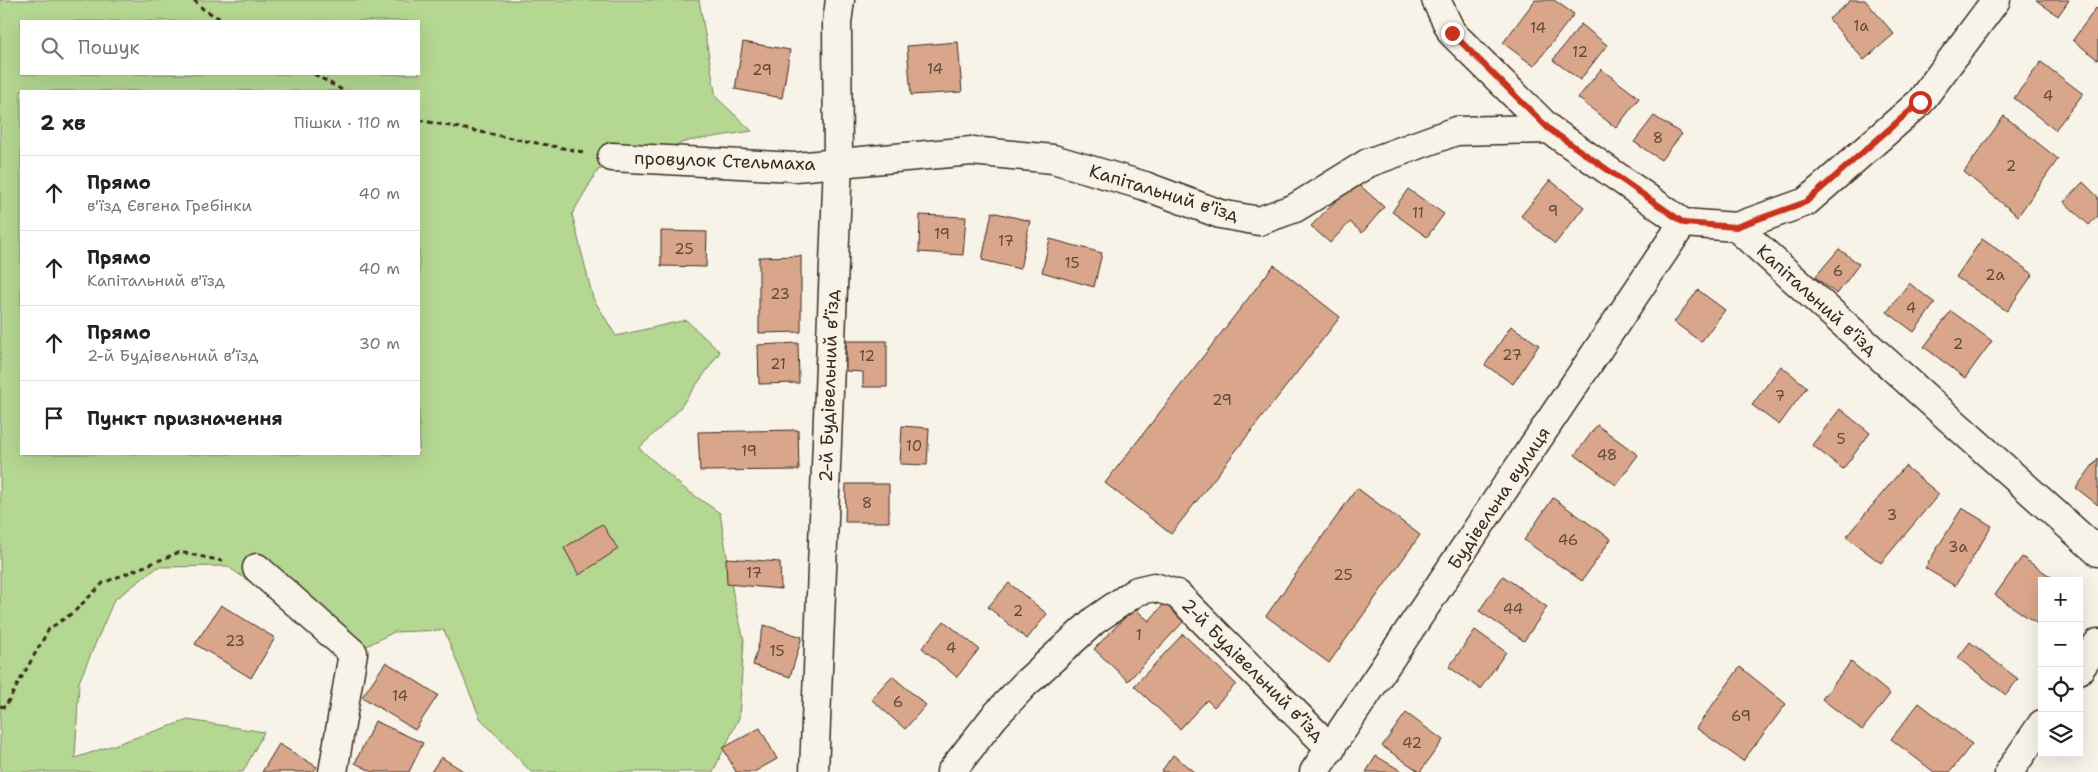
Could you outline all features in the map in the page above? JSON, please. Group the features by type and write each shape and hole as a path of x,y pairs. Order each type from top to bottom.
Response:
{"street":[{"name":"2-й Будівельний в’їзд","path":"814,772 838,162 837,23 840,0"},
{"path":"1436,0 1452,33 1549,129 1684,223 1736,227 1806,202 1920,102 1996,0"},
{"name":"Капітальний в'їзд","path":"838,162 972,151 1053,159 1145,186 1220,214 1259,221 1295,208 1368,163 1456,131 1549,129"},
{"name":"провулок Стельмаха","path":"612,157 795,167 838,162"},
{"name":"Будівельна вулиця","path":"1314,772 1684,223"},
{"name":"Капітальний в'їзд","path":"1736,227 2098,552"},
{"path":"256,568 353,653 333,772"},
{"name":"2-й Будівельний в’їзд","path":"951,772 994,717 1025,684 1095,620 1137,591 1154,587 1177,594 1330,749"},
{"path":"2081,667 2097,646"},
{"path":"2009,772 2038,730"}],"path":[{"path":"194,0 203,9 222,20"},
{"path":"316,75 342,90"},
{"path":"420,120 612,157"},
{"path":"0,706 5,706 49,628 74,612 103,583 180,552 256,568"}],"green space":[{"path":"0,0 699,0 716,97 752,131 688,141 598,170 572,214 593,298 616,336 686,320 720,352 677,412 639,448 685,489 720,513 733,594 744,640 739,718 713,772 531,772 480,718 444,630 394,632 353,653 227,566 158,567 114,600 79,682 75,758 188,720 264,732 243,772 0,772"}],"building":[{"path":"1535,0 1554,0 1574,14 1534,66 1503,43"},
{"path":"1851,0 1865,0 1894,34 1864,60 1829,19"},
{"path":"2036,0 2069,0 2058,16"},
{"path":"2096,8 2098,10 2098,60 2073,40"},
{"path":"1581,24 1607,45 1580,80 1553,60"},
{"path":"743,42 790,50 782,98 735,89"},
{"path":"958,42 962,92 911,95 907,46"},
{"path":"2041,62 2083,94 2055,130 2014,98"},
{"path":"1601,69 1639,98 1616,128 1578,98"},
{"path":"1654,116 1682,134 1661,160 1634,142"},
{"path":"2004,116 2058,159 2018,216 1964,172"},
{"path":"1550,180 1584,207 1555,244 1521,216"},
{"path":"1355,181 1384,207 1362,233 1350,222 1330,243 1311,226"},
{"path":"2083,182 2098,197 2098,216 2089,225 2064,202"},
{"path":"1408,189 1444,214 1427,237 1392,212"},
{"path":"992,212 1030,221 1020,269 982,260"},
{"path":"920,215 966,217 963,255 919,252"},
{"path":"661,231 707,232 706,267 661,266"},
{"path":"1050,239 1102,253 1094,287 1042,272"},
{"path":"1982,239 2033,274 2007,311 1956,277"},
{"path":"1839,249 1859,264 1837,294 1815,277"},
{"path":"801,256 801,332 759,333 759,257"},
{"path":"1274,265 1340,317 1171,534 1105,483"},
{"path":"1909,283 1935,303 1914,332 1887,312"},
{"path":"1698,290 1725,310 1701,342 1674,322"},
{"path":"1951,311 1992,341 1965,378 1924,347"},
{"path":"1511,326 1539,345 1513,384 1485,365"},
{"path":"846,341 887,341 887,387 863,387 863,372 846,371"},
{"path":"798,343 799,383 759,384 758,345"},
{"path":"1781,366 1807,387 1779,425 1752,405"},
{"path":"1840,409 1870,433 1843,469 1812,445"},
{"path":"1597,425 1638,455 1616,485 1575,455"},
{"path":"902,426 929,428 927,465 900,464"},
{"path":"798,430 799,470 700,471 698,432"},
{"path":"2098,458 2098,505 2076,488"},
{"path":"1905,466 1939,494 1881,563 1846,537"},
{"path":"846,484 889,484 889,522 845,522"},
{"path":"1357,488 1420,535 1329,663 1266,616"},
{"path":"1553,498 1611,539 1582,581 1524,540"},
{"path":"1962,508 1992,526 1955,586 1925,568"},
{"path":"602,524 618,549 579,575 564,548"},
{"path":"2022,557 2051,577 2038,577 2038,624 1995,595"},
{"path":"726,558 780,562 781,589 727,584"},
{"path":"1503,576 1547,607 1524,641 1479,611"},
{"path":"1009,583 1047,614 1027,639 988,607"},
{"path":"1165,603 1184,621 1128,681 1094,649 1134,608 1149,621"},
{"path":"221,605 275,638 251,678 195,644"},
{"path":"944,621 979,649 957,677 922,648"},
{"path":"764,625 802,637 790,677 753,665"},
{"path":"1475,630 1506,652 1480,689 1449,667"},
{"path":"1183,634 1236,684 1214,707 1207,700 1180,729 1134,686"},
{"path":"1970,642 2018,679 2006,695 1958,658"},
{"path":"386,662 438,695 415,730 362,697"},
{"path":"1851,662 1890,694 1862,730 1822,699"},
{"path":"1740,667 1786,704 1743,761 1696,728"},
{"path":"892,676 926,705 905,729 871,699"},
{"path":"1919,703 1972,744 1950,772 1934,772 1891,739"},
{"path":"1406,713 1443,740 1420,772 1382,746"},
{"path":"375,721 423,743 409,772 373,772 355,763"},
{"path":"760,728 777,759 754,772 736,772 723,748"},
{"path":"279,744 317,767 313,772 262,772"},
{"path":"1173,755 1194,772 1161,772"},
{"path":"1376,756 1403,772 1366,772"},
{"path":"441,757 465,772 431,772"}],"route":[{"path":"1452,33 1549,129 1684,223 1736,227 1806,202 1920,102"}]}
